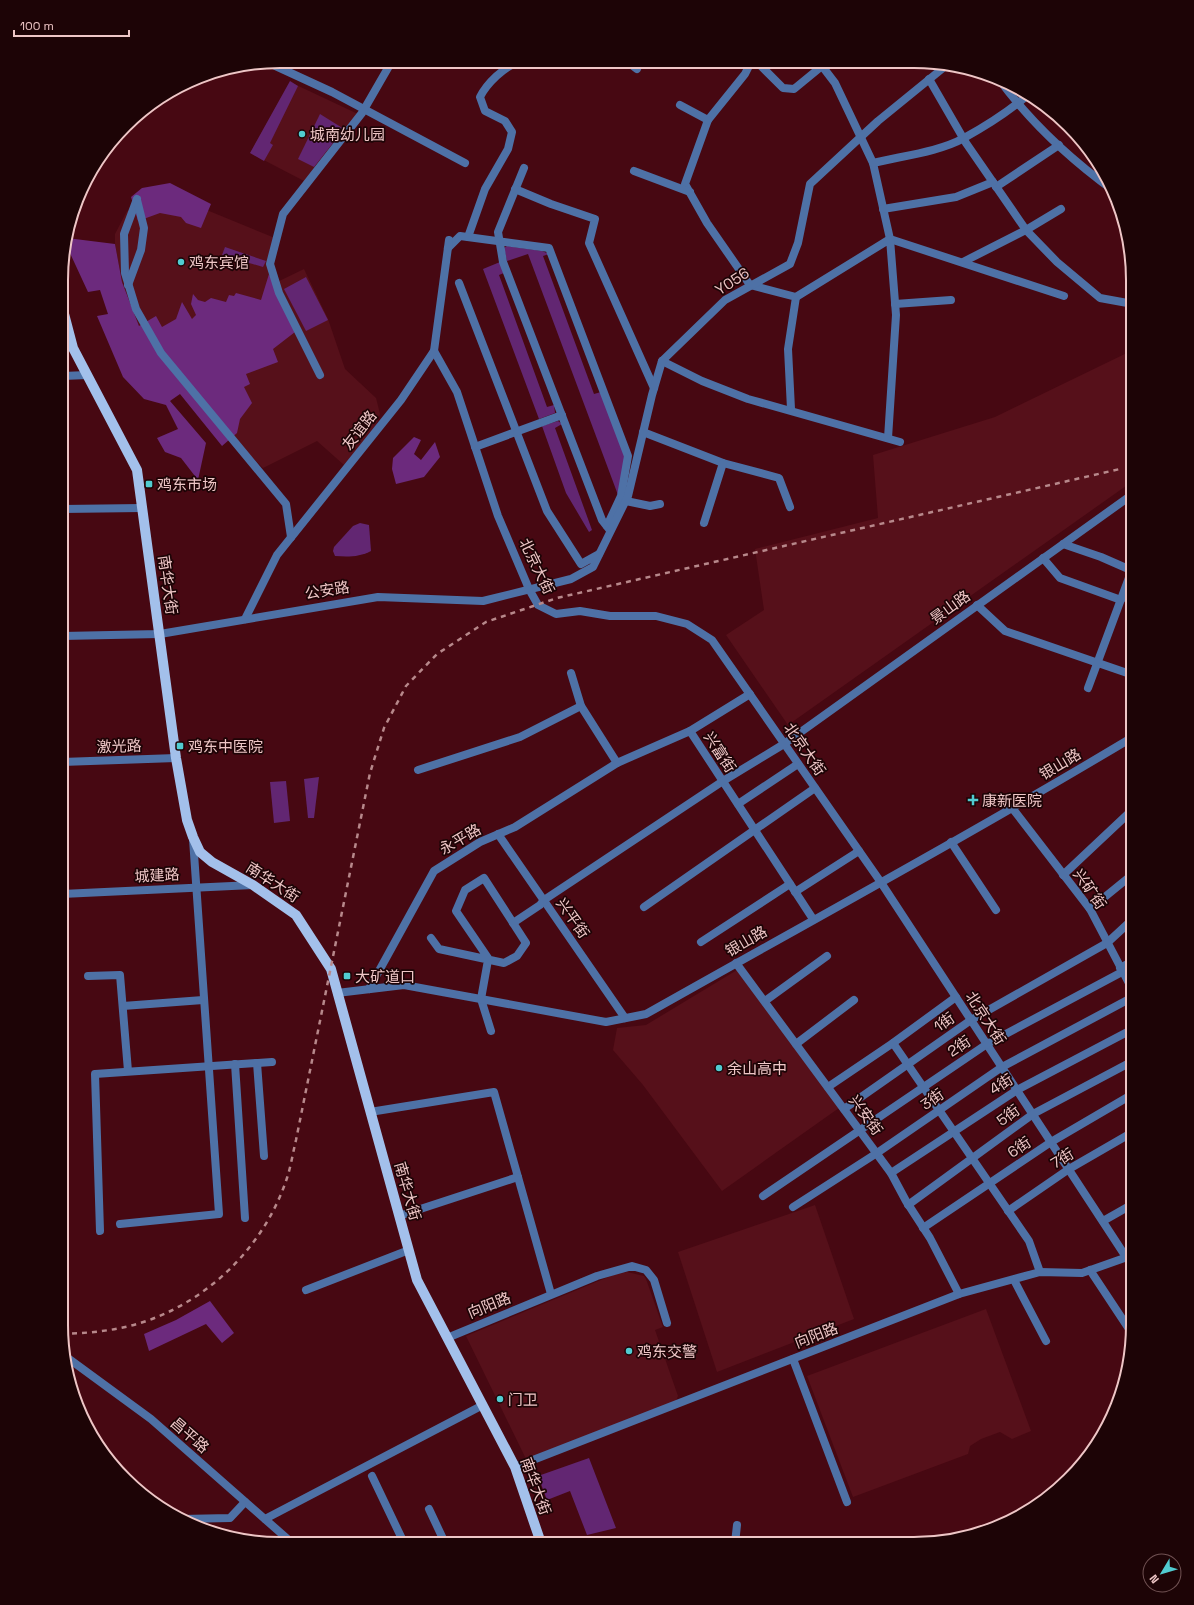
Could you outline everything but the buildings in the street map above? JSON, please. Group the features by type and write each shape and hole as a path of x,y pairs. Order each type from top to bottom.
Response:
{"main road":[{"name":"南华大街","path":"68,329 73,348 137,470 176,758 187,820 193,837 200,852 212,862 253,885 296,915 331,969 417,1280 515,1467 539,1537"}],"street":[{"path":"279,68 364,110 465,163"},
{"path":"320,375 279,293 270,264 283,214 364,110 388,68"},
{"path":"505,68 483,91 480,97 485,111 505,121 512,132 508,149 486,189 468,238 549,248 628,456 621,496 609,529"},
{"path":"748,68 745,74 708,120 685,184 707,224 750,285 796,297 890,239 1064,296"},
{"path":"763,68 783,88 794,89 822,68"},
{"path":"828,68 873,163 890,239 895,304 888,438"},
{"name":"Y056","path":"593,567 609,529 626,501 662,361 725,300 790,264 798,242 810,184 861,137 941,70"},
{"path":"929,79 964,138 1026,230 1057,262 1100,298 1126,303"},
{"path":"1006,89 1017,104 1082,168 1102,183"},
{"path":"873,163 930,150 964,138 1024,98"},
{"path":"680,105 708,120"},
{"path":"883,209 956,198 995,185 1059,145"},
{"path":"524,168 498,232 499,242 504,262 602,520 609,529"},
{"path":"634,171 690,192"},
{"path":"515,189 595,220 589,243 654,388"},
{"path":"128,284 141,250 144,228 137,199 124,234 125,273 128,284 136,309 161,353 286,504 291,537"},
{"path":"963,262 1026,230 1061,209"},
{"name":"友谊路","path":"245,619 277,555 401,400 434,351 448,244 460,236 468,238"},
{"path":"458,283 547,511 581,564 600,553"},
{"path":"790,409 788,349 796,297"},
{"path":"895,304 951,300"},
{"name":"北京大街","path":"434,351 457,392 498,516 529,589 538,604 556,614 580,611 610,616 656,616 687,624 712,640 880,881 1103,1221 1126,1251"},
{"path":"662,361 702,381 733,393 900,442"},
{"path":"68,376 87,375"},
{"path":"475,447 562,414"},
{"path":"643,432 724,463 779,478 790,507"},
{"path":"704,522 724,463"},
{"name":"景山路","path":"513,923 540,905 544,900 723,782 784,744 1126,499"},
{"path":"626,501 650,506 660,504"},
{"path":"68,509 142,508"},
{"path":"1063,544 1126,567"},
{"path":"1043,558 1060,578 1121,600"},
{"name":"公安路","path":"68,636 160,634 378,597 483,601 571,579 593,567"},
{"path":"1088,688 1126,586"},
{"path":"977,605 1005,631 1126,673"},
{"path":"571,673 581,706 617,763"},
{"path":"690,731 750,694"},
{"path":"418,770 520,737 581,706"},
{"name":"兴富街","path":"617,763 690,731 813,919"},
{"name":"银山路","path":"337,993 404,985 606,1022 646,1014 880,881 1012,809 1126,741"},
{"name":"激光路","path":"68,762 176,758"},
{"name":"永平路","path":"370,989 434,871 480,842 515,827 617,763"},
{"path":"738,804 798,764"},
{"path":"644,907 816,788"},
{"name":"兴矿街","path":"1012,809 1090,909 1126,979"},
{"path":"1063,875 1126,816"},
{"name":"兴平街","path":"498,834 625,1018"},
{"path":"120,1224 218,1214 195,888 193,837"},
{"path":"951,842 996,910"},
{"path":"795,892 859,851"},
{"path":"431,938 439,949 488,960 504,963 517,956 526,943 484,878 465,890 456,911 488,958 488,960 480,999 491,1031"},
{"path":"1090,909 1126,880"},
{"path":"701,942 790,884"},
{"name":"城建路","path":"68,894 253,885"},
{"name":"1街","path":"844,1109 971,1020 1107,942 1126,925"},
{"path":"765,1001 827,956"},
{"name":"兴安街","path":"736,963 891,1173 959,1294"},
{"name":"2街","path":"763,1196 987,1044 1126,966"},
{"path":"88,976 120,975 128,1072"},
{"path":"828,1087 893,1043 956,997"},
{"path":"122,1006 203,1000"},
{"path":"796,1044 854,1000"},
{"name":"3街","path":"793,1207 877,1153 1002,1067 1126,1001"},
{"name":"4街","path":"891,1173 1017,1090 1126,1033"},
{"path":"893,1043 955,1131 1029,1241 1040,1272"},
{"path":"100,1231 95,1074 272,1062"},
{"path":"257,1063 264,1156"},
{"path":"235,1064 245,1218"},
{"name":"5街","path":"908,1205 1033,1114 1126,1065"},
{"path":"370,1112 494,1092 551,1294"},
{"name":"6街","path":"923,1228 1051,1142 1126,1098"},
{"name":"7街","path":"1008,1211 1069,1169 1126,1136"},
{"path":"399,1216 518,1177"},
{"path":"1103,1221 1126,1208"},
{"path":"306,1290 409,1250"},
{"name":"向阳路","path":"515,1467 959,1294 1040,1272 1082,1273 1126,1257"},
{"name":"向阳路","path":"447,1338 597,1276 632,1266 646,1270 654,1280 667,1323"},
{"path":"1090,1270 1126,1326"},
{"path":"1014,1280 1046,1341"},
{"path":"793,1359 848,1502"},
{"name":"昌平路","path":"71,1360 151,1419 285,1537"},
{"path":"265,1519 483,1405"},
{"path":"372,1476 401,1537"},
{"path":"194,1519 230,1518 245,1502"},
{"path":"429,1509 442,1537"},
{"path":"736,1537 737,1525"}],"shaded area":[{"path":"290,81 298,86 270,143 273,145 264,161 250,153"},
{"name":"城南幼儿园","path":"290,82 358,114 306,182 250,153"},
{"path":"320,114 344,129 314,167 298,159"},
{"path":"170,183 211,204 201,228 186,223 181,217 160,213 138,221 131,197 142,188"},
{"path":"175,197 275,238 268,265 275,283 304,269 328,319 345,369 376,398 380,414 376,426 344,465 317,441 263,468 235,440 139,326 122,282 115,244 115,234 127,211"},
{"path":"72,239 115,244 122,282 139,326 156,316 162,327 176,319 182,302 192,319 196,315 191,304 193,294 198,300 205,302 211,298 226,302 229,295 234,296 236,293 261,300 269,274 295,332 273,349 278,362 246,374 250,384 244,387 252,403 240,419 237,433 222,446 180,394 170,401 206,443 198,480 181,458 165,452 157,438 178,429 166,405 144,399 123,377 97,316 108,314 100,290 88,292 70,253"},
{"path":"507,246 542,251 549,254 543,256 594,394 601,392 626,457 618,495 528,254 507,261 504,248"},
{"path":"225,247 266,261 263,267 222,255"},
{"path":"500,262 504,273 499,275 547,407 554,405 555,413 539,419 483,269"},
{"path":"306,277 328,320 306,331 284,289"},
{"path":"1126,353 1126,486 788,725 726,635 764,610 755,549 878,518 873,455 995,417"},
{"path":"558,421 562,424 555,428 592,530 589,532 566,493 542,426"},
{"path":"414,437 421,440 414,454 421,460 435,442 440,457 424,477 396,484 392,469 393,458"},
{"path":"360,523 369,525 371,551 354,556 335,556 333,551 334,547 353,526"},
{"path":"319,777 314,818 308,818 304,779"},
{"path":"286,781 290,821 274,823 270,782"},
{"name":"余山高中","path":"737,970 839,1108 722,1191 643,1085 613,1050 617,1028 646,1025"},
{"path":"815,1205 854,1319 717,1372 678,1252"},
{"path":"627,1272 644,1276 646,1279 663,1327 655,1330 678,1396 676,1401 526,1459 466,1336 613,1275"},
{"path":"210,1301 234,1333 222,1343 206,1324 149,1351 144,1334 176,1320"},
{"path":"986,1309 1031,1431 1012,1439 1000,1432 981,1439 970,1446 968,1454 853,1497 807,1376"},
{"path":"589,1458 616,1528 587,1535 570,1491 547,1500 538,1476"}],"railway":[{"path":"68,1334 96,1332 130,1326 152,1319 175,1309 197,1296 217,1281 235,1264 266,1224 278,1201 291,1164 370,773 384,728 406,686 437,654 486,622 557,598 1120,469"}],"place":[{"name":"城南幼儿园","path":"302,134"},
{"name":"鸡东宾馆","path":"181,262"},
{"name":"鸡东市场","path":"149,484"},
{"name":"鸡东中医院","path":"180,746"},
{"name":"康新医院","path":"973,800"},
{"name":"大矿道口","path":"347,976"},
{"name":"余山高中","path":"719,1068"},
{"name":"鸡东交警","path":"629,1351"},
{"name":"门卫","path":"500,1399"}]}
